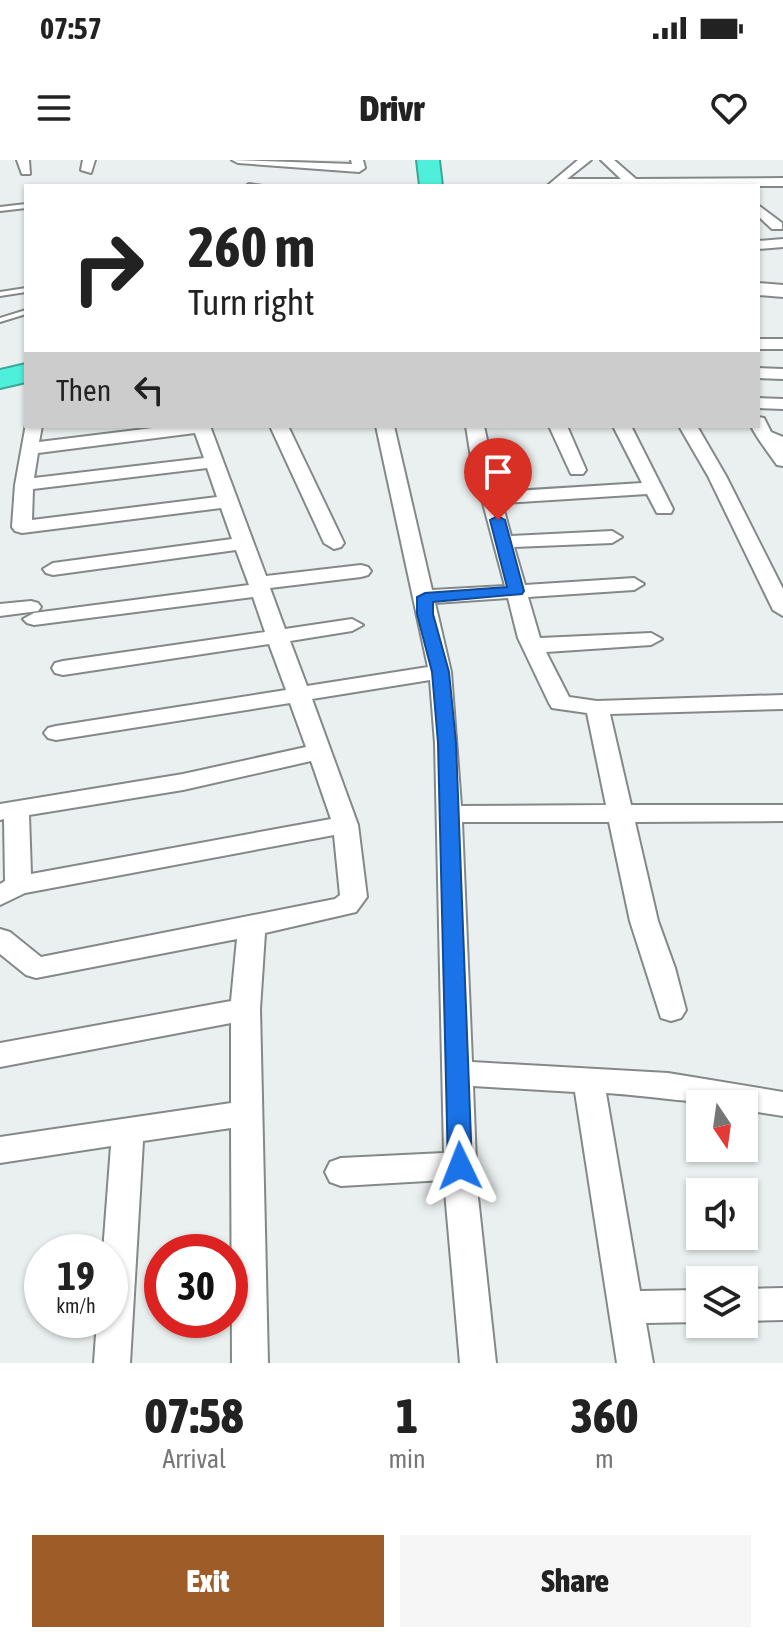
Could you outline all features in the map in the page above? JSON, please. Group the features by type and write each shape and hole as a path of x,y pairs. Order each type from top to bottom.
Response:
{"highway":[{"path":"428,160 431,184"},
{"path":"447,160 449,184"},
{"path":"0,369 24,363"},
{"path":"0,379 24,373"}],"street":[{"path":"238,160 359,168 357,160"},
{"path":"553,184 585,160"},
{"path":"607,160 633,183"},
{"path":"694,184 783,168"},
{"path":"553,184 780,182"},
{"path":"760,193 773,193 780,182"},
{"path":"760,210 781,226"},
{"path":"760,245 783,243"},
{"path":"760,289 783,291"},
{"path":"760,344 783,344"},
{"path":"760,373 783,374"},
{"path":"760,403 783,404"},
{"path":"760,426 764,435 778,442 783,461"},
{"path":"33,428 24,485 22,527 229,501"},
{"path":"29,449 193,428"},
{"path":"0,939 36,968 252,926 346,905 354,897 345,825 201,428"},
{"path":"280,428 334,543"},
{"path":"385,428 440,672 449,814 460,1166 478,1363"},
{"path":"475,428 516,591 533,646 560,703 597,708 783,702"},
{"path":"559,428 577,470"},
{"path":"623,428 664,509"},
{"path":"689,428 717,476 783,610"},
{"path":"24,485 216,462"},
{"path":"492,498 653,488"},
{"path":"503,542 612,537"},
{"path":"53,569 245,543"},
{"path":"0,610 33,613 361,571"},
{"path":"425,597 634,584"},
{"path":"63,668 352,625"},
{"path":"533,646 651,639"},
{"path":"56,733 297,692 440,672"},
{"path":"597,708 644,921 661,968 671,1010"},
{"path":"318,752 183,782 8,811 9,890 345,825"},
{"path":"449,814 783,813"},
{"path":"250,1363 245,1009 252,926"},
{"path":"0,1055 245,1009"},
{"path":"457,1073 668,1085 783,1105"},
{"path":"588,1080 635,1363"},
{"path":"0,1150 247,1113"},
{"path":"112,1363 128,1132"},
{"path":"341,1172 460,1166"},
{"path":"758,1305 783,1304"},
{"path":"626,1307 686,1306"}],"lane":[{"path":"0,209 24,206"},
{"path":"0,294 24,290"},
{"path":"0,320 24,313"}],"route":[{"path":"460,1166 447,743 440,672 425,614 425,597 516,591 498,520"}]}
